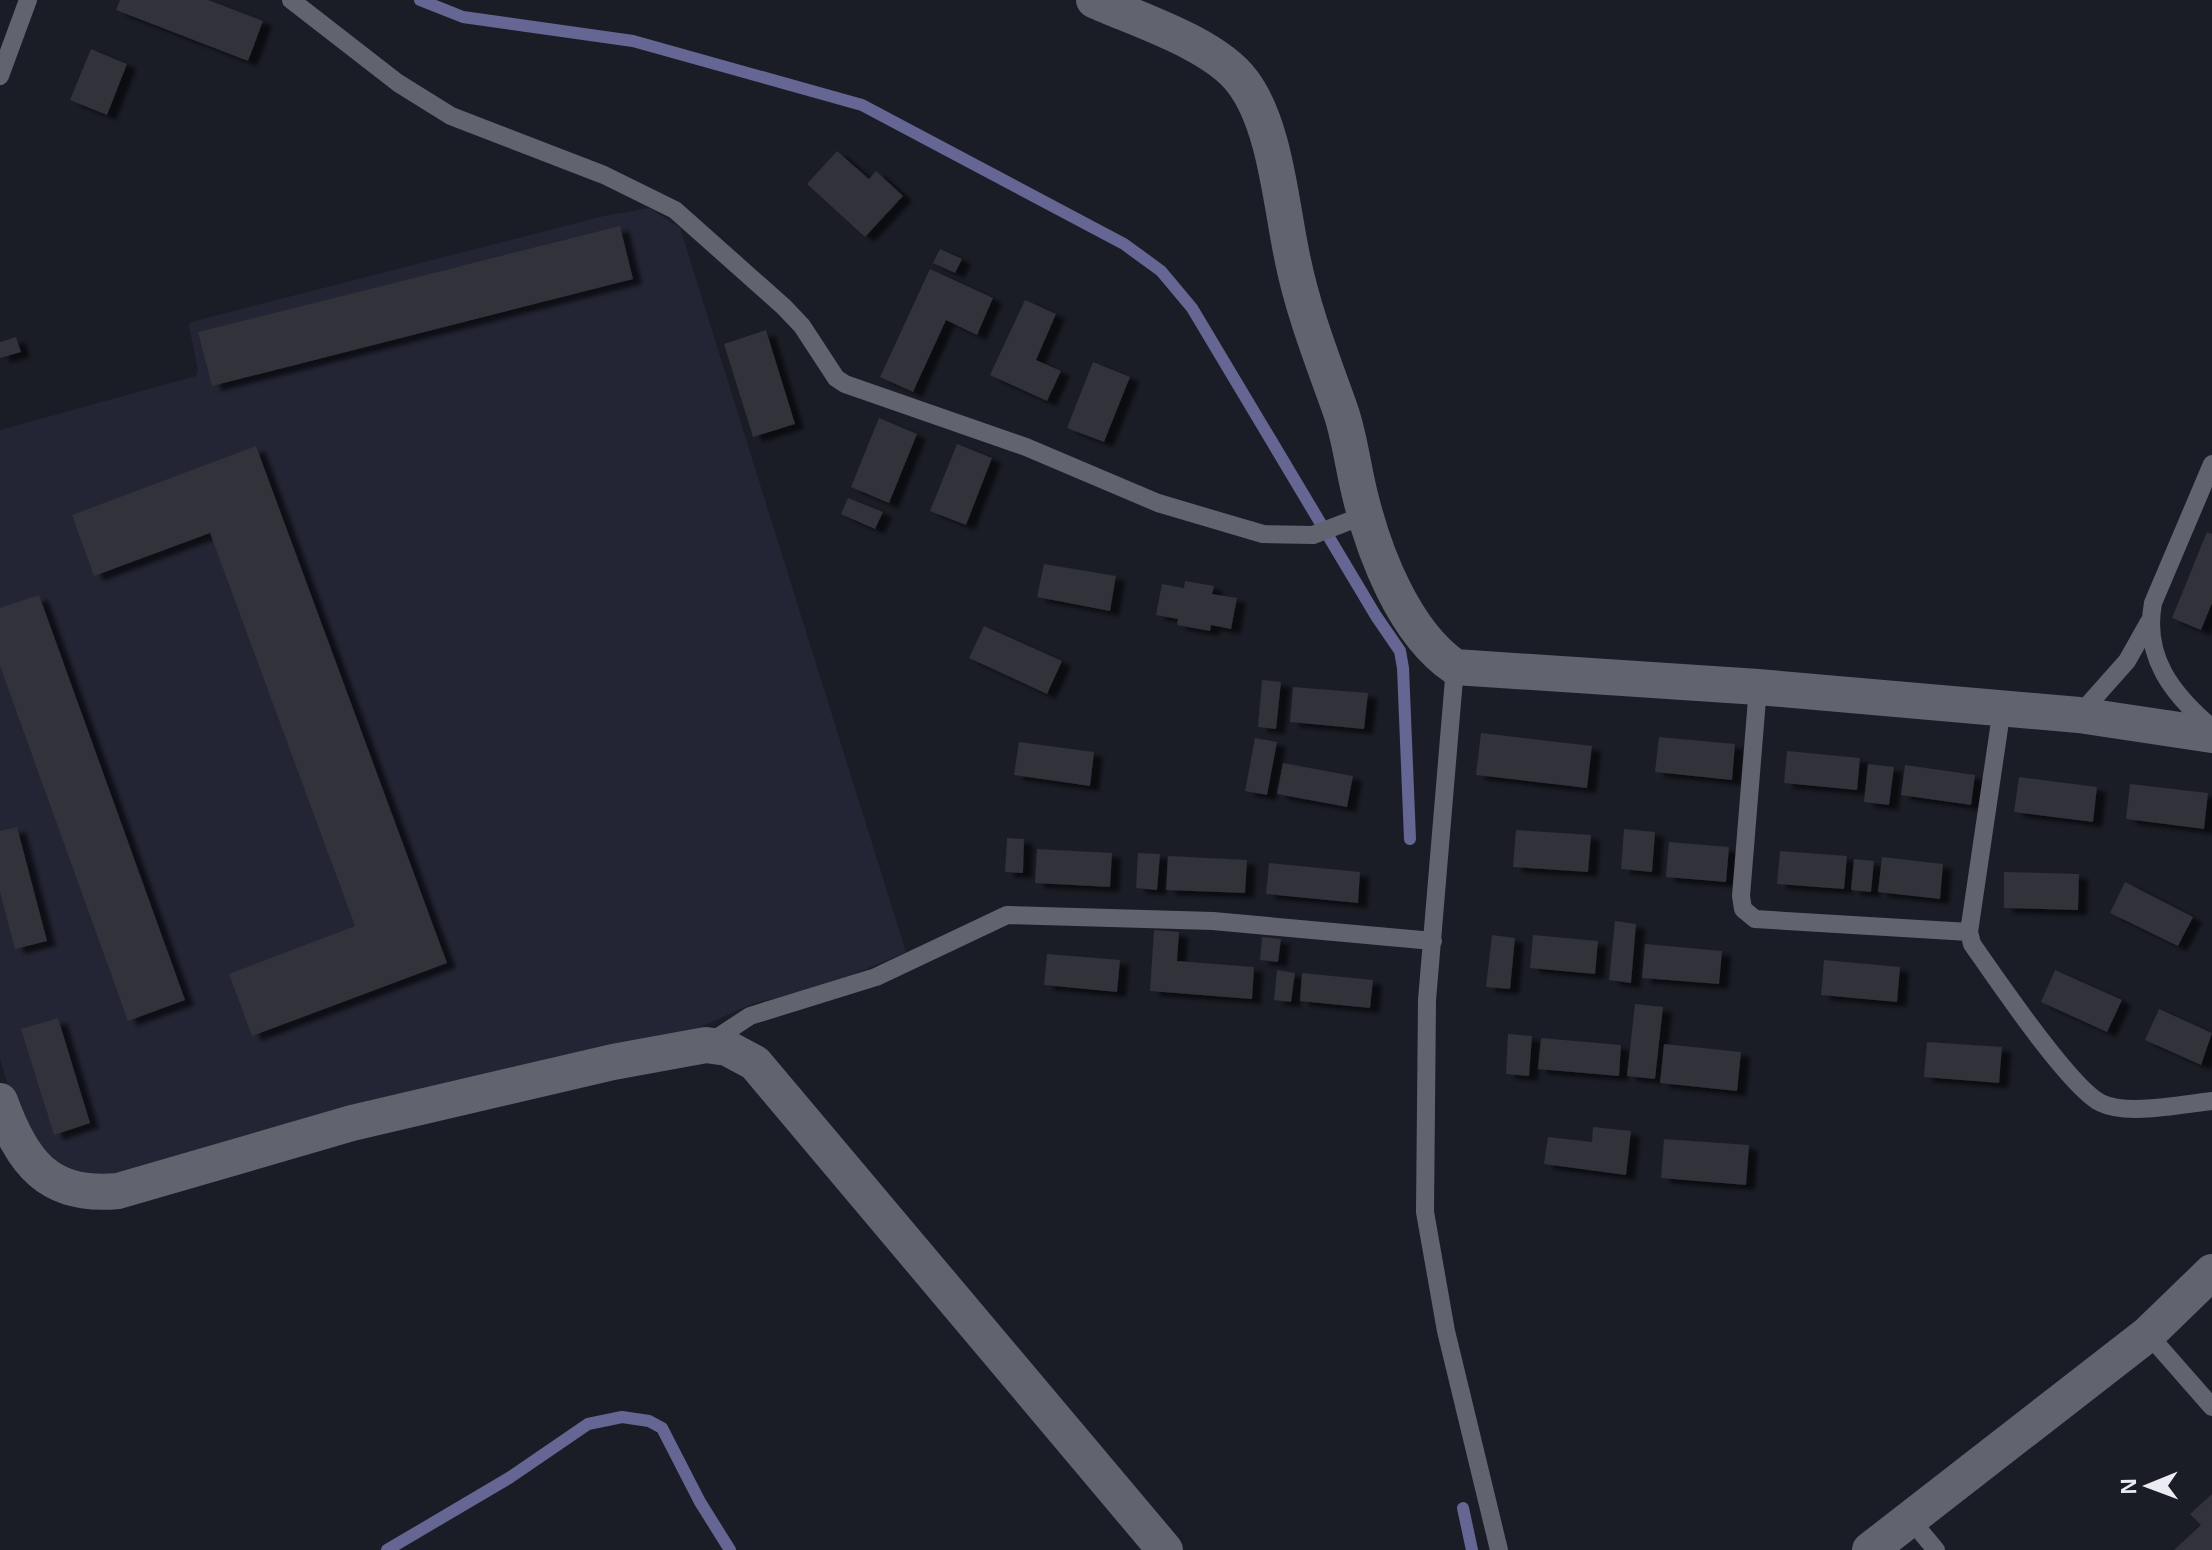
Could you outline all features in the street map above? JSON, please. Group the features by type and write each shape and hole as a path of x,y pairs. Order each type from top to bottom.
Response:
{"street":[{"path":"1094,0 1204,50 1229,66 1252,95 1272,158 1301,300 1341,414 1351,520 1430,646 1455,667 1758,687 2002,708 2079,715 2212,735"},
{"path":"0,1101 15,1136 43,1175 59,1186 94,1193 118,1191 436,1102 613,1062 706,1045 727,1048 755,1063 1165,1550"},
{"path":"1870,1550 2148,1334 2212,1272"}],"lane":[{"path":"0,76 28,0"},
{"path":"291,0 398,83 451,116 604,175 675,210 784,307 802,326 828,368 845,384 1026,447 1158,503 1263,534 1313,535 1351,520"},
{"path":"2079,715 2120,671 2149,622 2153,603 2212,464"},
{"path":"2149,622 2154,655 2162,673 2192,711 2212,728"},
{"path":"1455,667 1427,1000 1425,1212 1446,1331 1499,1550"},
{"path":"1758,687 1741,896 1743,909 1755,919 1969,932"},
{"path":"2002,708 1969,932 1982,959 2046,1045 2075,1080 2101,1103 2127,1109 2212,1101"},
{"path":"706,1045 750,1016 876,977 1007,915 1213,921 1433,941"},
{"path":"2148,1334 2212,1407"},
{"path":"1911,1520 1936,1550"}],"shaded area":[{"path":"650,208 680,228 906,952 834,983 752,1004 698,1028 129,1172 89,1176 59,1165 42,1150 12,1100 0,1058 0,430 196,376 198,370 189,326 191,322 604,216"}],"building":[{"path":"120,0 208,0 263,21 248,61 116,10"},
{"path":"91,49 127,64 107,115 70,100"},
{"path":"837,151 869,179 876,171 903,196 865,237 807,184"},
{"path":"620,226 633,279 212,386 198,332"},
{"path":"940,249 962,259 955,273 933,263"},
{"path":"930,269 993,298 977,335 946,320 913,392 880,377"},
{"path":"1025,300 1056,314 1036,360 1061,371 1047,401 990,375"},
{"path":"766,330 795,424 753,437 724,344"},
{"path":"16,337 21,352 0,358 0,342"},
{"path":"1093,362 1130,377 1104,442 1067,428"},
{"path":"879,418 917,434 889,503 851,487"},
{"path":"957,444 992,458 966,525 930,511"},
{"path":"256,446 447,963 252,1036 229,974 355,926 210,533 94,576 72,515"},
{"path":"848,498 883,512 875,529 841,514"},
{"path":"2207,532 2212,534 2212,603 2201,630 2172,618"},
{"path":"1044,564 1116,576 1110,611 1037,597"},
{"path":"1185,581 1214,586 1212,594 1237,598 1231,629 1211,625 1210,631 1177,625 1178,619 1156,615 1162,584 1184,588"},
{"path":"39,595 185,1000 128,1021 0,666 0,608"},
{"path":"984,626 1062,661 1047,694 969,658"},
{"path":"1262,680 1281,682 1276,729 1258,727"},
{"path":"1293,687 1368,693 1364,729 1290,722"},
{"path":"1481,733 1592,746 1587,788 1476,775"},
{"path":"1659,737 1735,744 1732,780 1655,772"},
{"path":"1255,738 1277,742 1267,795 1245,791"},
{"path":"1019,742 1094,752 1090,786 1014,775"},
{"path":"1787,751 1860,758 1857,790 1784,783"},
{"path":"1283,763 1353,776 1347,807 1277,794"},
{"path":"1868,764 1894,767 1889,805 1864,802"},
{"path":"1905,765 1975,775 1971,805 1901,795"},
{"path":"2019,777 2097,787 2093,822 2014,812"},
{"path":"2130,784 2208,793 2204,829 2126,819"},
{"path":"17,827 47,941 15,949 0,892 0,831"},
{"path":"1624,829 1655,832 1652,872 1621,869"},
{"path":"1516,830 1591,835 1588,872 1513,867"},
{"path":"1007,838 1024,839 1023,873 1005,872"},
{"path":"1669,842 1729,847 1726,882 1666,877"},
{"path":"1037,849 1112,853 1110,887 1035,883"},
{"path":"1780,851 1847,856 1844,889 1777,884"},
{"path":"1138,853 1160,854 1157,890 1136,888"},
{"path":"1168,856 1247,860 1245,893 1166,890"},
{"path":"1882,857 1943,864 1940,899 1878,892"},
{"path":"1854,859 1874,861 1871,892 1851,890"},
{"path":"1269,863 1360,872 1358,903 1266,894"},
{"path":"2004,872 2079,874 2078,910 2004,908"},
{"path":"2125,882 2193,917 2178,946 2110,913"},
{"path":"1615,921 1636,924 1631,983 1609,980"},
{"path":"1154,930 1179,932 1177,961 1254,967 1252,999 1150,991"},
{"path":"1492,935 1515,938 1510,989 1486,987"},
{"path":"1533,935 1598,941 1595,974 1530,968"},
{"path":"1262,937 1281,939 1278,962 1260,960"},
{"path":"1645,944 1722,951 1719,984 1642,978"},
{"path":"1047,954 1120,960 1117,992 1044,985"},
{"path":"1824,960 1900,967 1897,1002 1821,995"},
{"path":"1277,970 1295,973 1291,1002 1274,1000"},
{"path":"2055,970 2122,1000 2107,1032 2041,1002"},
{"path":"1302,973 1373,980 1370,1008 1300,1001"},
{"path":"1635,1004 1663,1007 1655,1079 1627,1076"},
{"path":"2159,1009 2212,1033 2201,1065 2145,1040"},
{"path":"58,1018 90,1123 54,1135 21,1029"},
{"path":"1508,1034 1532,1036 1529,1076 1506,1074"},
{"path":"1541,1038 1621,1045 1619,1076 1538,1069"},
{"path":"1927,1042 2002,1047 1999,1083 1924,1077"},
{"path":"1664,1044 1741,1052 1737,1091 1660,1083"},
{"path":"1593,1127 1631,1131 1626,1175 1544,1164 1548,1137 1592,1142"},
{"path":"1664,1139 1749,1145 1746,1185 1661,1178"},
{"path":"2212,1494 2212,1550 2174,1550 2201,1525 2190,1514"}],"waterway":[{"path":"420,0 463,17 633,41 862,105 1124,244 1161,271 1192,308 1400,651 1410,839"},
{"path":"387,1550 509,1478 588,1424 622,1417 649,1421 662,1428 700,1502 730,1550"},
{"path":"1463,1508 1472,1550"}]}
